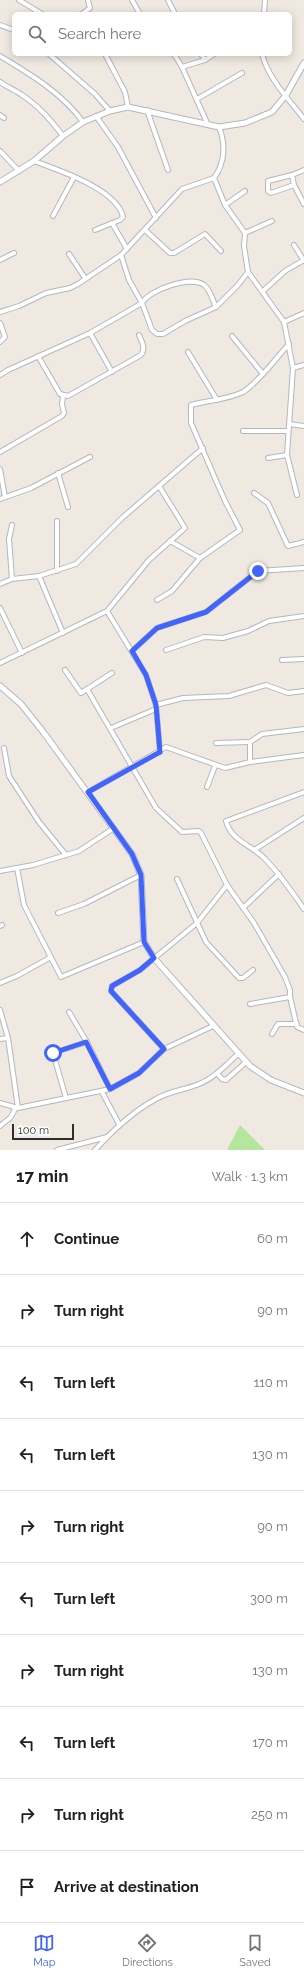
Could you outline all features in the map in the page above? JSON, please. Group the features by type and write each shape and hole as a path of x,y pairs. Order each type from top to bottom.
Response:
{"street":[{"path":"19,0 39,12"},
{"path":"85,12 90,8 88,0"},
{"path":"132,0 139,12"},
{"path":"168,0 174,12"},
{"path":"264,12 266,0"},
{"path":"0,25 12,29"},
{"path":"0,56 52,91 72,107 83,122"},
{"path":"51,56 95,94 110,112"},
{"path":"106,56 125,92 128,107"},
{"path":"175,56 197,99 208,126"},
{"path":"203,56 205,60"},
{"path":"182,67 205,60 211,56"},
{"path":"263,56 276,86 286,95 304,119"},
{"path":"0,182 34,162 63,136 83,122 96,116 128,107 147,110 208,126 219,127 245,123 272,112 286,95 304,63"},
{"path":"197,99 242,73"},
{"path":"0,82 23,96 38,108 49,118 63,136"},
{"path":"147,110 168,170"},
{"path":"0,115 4,118"},
{"path":"96,116 118,147 156,218"},
{"path":"0,312 19,306 46,293 70,288 121,255 182,189 214,178 219,170 223,154 224,140 219,127"},
{"path":"0,151 19,171"},
{"path":"34,162 87,182 116,203 122,211 123,217 95,230"},
{"path":"294,185 274,192 268,191 268,181 292,175 304,170"},
{"path":"292,175 294,185 304,204"},
{"path":"53,216 74,177"},
{"path":"214,178 225,205 245,233 244,246 248,272 284,322 292,368 287,455 297,495"},
{"path":"225,205 245,191"},
{"path":"245,233 272,221"},
{"path":"112,223 127,249"},
{"path":"145,230 170,253 205,234 221,251"},
{"path":"263,291 285,271 304,261 294,245"},
{"path":"0,260 14,253"},
{"path":"69,254 85,278"},
{"path":"121,255 129,280 142,303 152,330 157,334 163,334 185,321 216,307 238,285 248,272"},
{"path":"0,375 90,332 142,303 146,296 182,282 198,281 207,287 216,307"},
{"path":"284,322 304,313"},
{"path":"0,323 5,338 0,342"},
{"path":"90,332 112,372"},
{"path":"38,356 60,394 63,396 68,396 142,354 144,345 139,335"},
{"path":"232,336 263,374"},
{"path":"156,600 172,591 200,558 240,530 225,501 191,423 191,405 217,400 244,392 263,374 274,359 289,344"},
{"path":"188,352 217,400"},
{"path":"292,368 304,365"},
{"path":"0,452 62,416 64,413 62,404 63,396"},
{"path":"289,424 304,426"},
{"path":"243,431 288,431"},
{"path":"0,584 12,579 39,576 76,564 122,518 203,448"},
{"path":"268,458 287,455"},
{"path":"0,469 2,498 31,488 90,457"},
{"path":"58,473 68,507"},
{"path":"0,663 107,611 150,560 185,528 159,486"},
{"path":"254,493 268,503 288,546 304,542"},
{"path":"57,521 57,571"},
{"path":"12,526 9,539 12,579"},
{"path":"170,541 200,558"},
{"path":"132,651 157,628 206,612 258,571 304,568"},
{"path":"39,576 63,633"},
{"path":"0,608 22,653"},
{"path":"107,611 146,675 156,707 160,752"},
{"path":"166,650 204,638 223,638 248,631 269,621 304,616"},
{"path":"282,660 304,659"},
{"path":"65,670 81,693 112,672"},
{"path":"111,728 156,707 183,698 229,696 266,684 288,694 304,690"},
{"path":"0,686 21,704 88,792 132,854 141,875 144,942 154,958 246,1062 267,1078 304,1093"},
{"path":"87,689 156,808 182,832 199,831 201,833 228,885 284,977 290,990 290,997 297,1027 304,1030"},
{"path":"216,743 250,742 262,734 304,729"},
{"path":"250,742 250,762"},
{"path":"88,792 160,752 166,747 215,766 225,768 250,762 304,755"},
{"path":"4,748 9,776 39,822 66,855"},
{"path":"207,787 215,766"},
{"path":"304,792 226,821 234,837 254,850 279,874 304,909"},
{"path":"254,850 304,818"},
{"path":"0,871 33,865 79,851 92,844 114,828"},
{"path":"17,868 24,905 61,977 144,942"},
{"path":"243,908 279,874"},
{"path":"58,913 84,904 141,875"},
{"path":"177,879 206,942 239,978 243,978 253,970"},
{"path":"164,1049 111,991 112,986 140,970 197,923 228,885"},
{"path":"0,984 51,956"},
{"path":"250,1004 290,997"},
{"path":"0,1010 8,1038 17,1108 12,1117 0,1126"},
{"path":"69,1012 110,1089"},
{"path":"272,1034 278,1024 297,1024"},
{"path":"0,1103 17,1108 102,1092 139,1073 164,1049 213,1026"},
{"path":"0,1039 8,1038"},
{"path":"66,1098 53,1053 86,1042"},
{"path":"96,1150 119,1124 157,1098 200,1084 217,1073 238,1054"},
{"path":"217,1073 222,1079 226,1080 246,1062"},
{"path":"102,1092 119,1124"},
{"path":"57,1150 109,1136"}],"green space":[{"path":"240,1125 265,1150 227,1150"}],"route":[{"path":"53,1053 86,1042 110,1089 139,1073 164,1049 111,991 112,986 140,970 154,958 144,942 141,875 132,854 88,792 160,752 156,705 146,675 132,651 157,628 206,612 258,571"}]}
